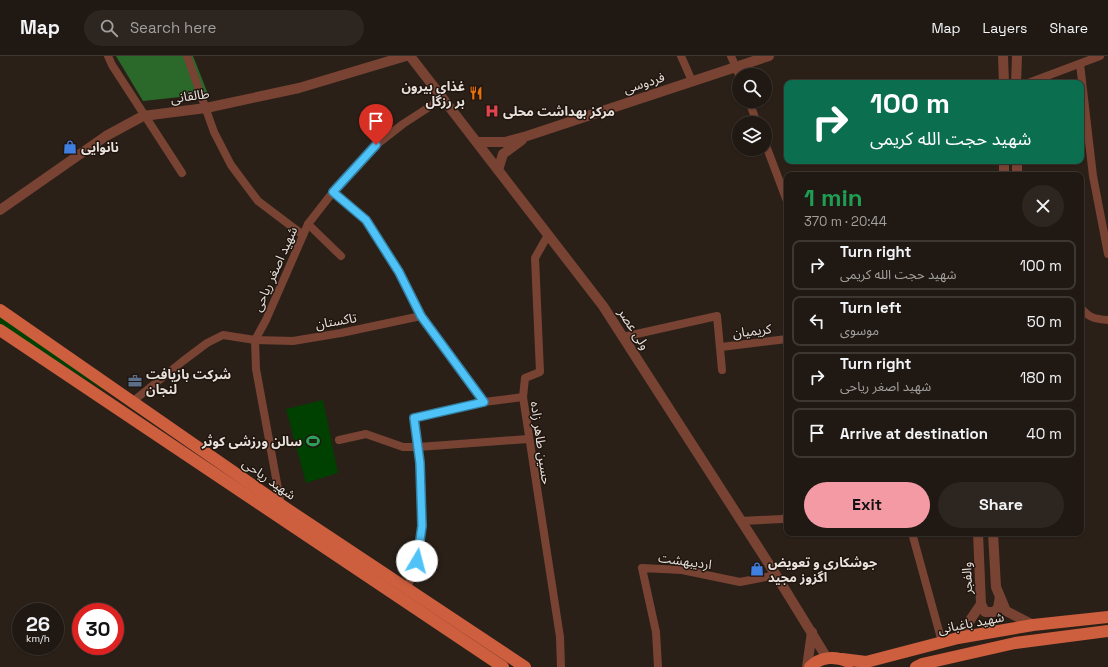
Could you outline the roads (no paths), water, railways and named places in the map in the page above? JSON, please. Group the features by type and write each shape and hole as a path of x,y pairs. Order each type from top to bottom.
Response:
{"main road":[{"name":"شهید ریاحی","path":"0,310 281,505 525,667"},
{"name":"شهید ریاحی","path":"0,330 503,667"},
{"name":"شهید باغبانی","path":"827,658 866,662 958,638 1033,625 1108,617"},
{"path":"916,667 922,664 1015,643 1108,631"},
{"path":"810,667 822,659 827,658"},
{"path":"842,659 854,667"}],"street":[{"path":"108,56 143,116 182,173"},
{"path":"187,56 214,132 231,165 258,201 303,235"},
{"name":"طالقانی","path":"0,210 106,136 143,116 206,108 299,88 406,56"},
{"name":"ولی عصر","path":"410,56 604,306 742,521 827,658"},
{"path":"681,56 692,81"},
{"path":"731,56 736,68"},
{"name":"فردوسی","path":"744,68 770,56"},
{"path":"1003,56 1004,80"},
{"path":"1016,80 1017,56"},
{"path":"1036,80 1100,56"},
{"path":"1080,64 1082,80"},
{"name":"فردوسی","path":"477,142 506,142 692,81 732,72"},
{"name":"شهید اصغر ریاحی","path":"281,505 256,369 256,340 308,224 333,192 376,145 403,124 443,98"},
{"path":"1084,98 1093,176 1108,254"},
{"name":"فردوسی","path":"498,170 503,154 527,136"},
{"path":"770,156 784,193"},
{"path":"333,192 366,220 399,272 421,316 484,402"},
{"path":"308,224 341,256"},
{"name":"حسین طاهر زاده","path":"548,235 536,258 540,372 525,378 523,397 528,439 560,637 561,667"},
{"path":"1084,311 1088,316 1108,320"},
{"name":"تاکستان","path":"132,402 183,361 223,335 256,340 293,341 341,333 421,316"},
{"path":"623,337 717,316 721,346 722,370"},
{"name":"کریمیان","path":"721,346 784,339"},
{"path":"406,588 417,561 422,526 418,447 414,418 484,402 523,397"},
{"path":"339,440 366,434 403,447 418,447 528,439"},
{"path":"742,521 784,518"},
{"path":"913,536 942,642"},
{"name":"والفجر","path":"958,638 981,604 978,536"},
{"path":"993,536 996,587 1006,611 1033,625"},
{"name":"اردیبهشت","path":"658,667 656,632 642,568 682,570 740,582 776,575"},
{"path":"981,604 985,612 994,612 998,608 1000,597"},
{"path":"807,667 812,632"}],"place":[{"name":"غذای بیرون بر رزگل","path":"476,93"},
{"name":"مرکز بهداشت محلی","path":"492,111"},
{"name":"نانوایی","path":"70,147"},
{"name":"شرکت بازیافت لنجان","path":"135,381"},
{"name":"سالن ورزشی کوثر","path":"313,441"},
{"name":"جوشکاری و تعویض اگزوز مجید","path":"757,569"}]}
